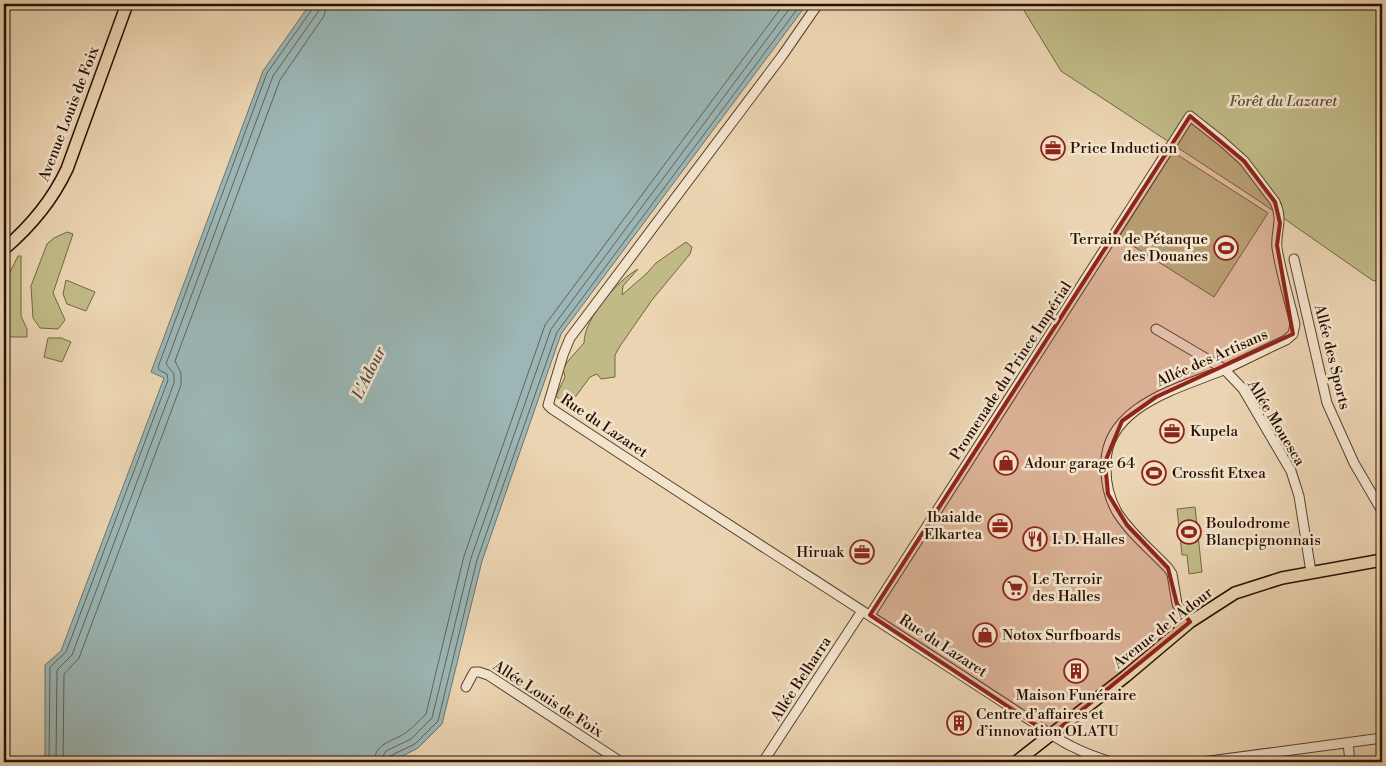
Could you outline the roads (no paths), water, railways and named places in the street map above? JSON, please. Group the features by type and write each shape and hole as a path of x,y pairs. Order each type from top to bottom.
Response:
{"main road":[{"name":"Avenue Louis de Foix","path":"4,249 36,219 58,188 127,4"},
{"name":"Avenue de l'Adour","path":"1016,762 1190,622 1222,600 1249,587 1311,572 1382,560"}],"street":[{"name":"Rue du Lazaret","path":"818,4 782,56 570,338 562,355 548,405 645,471 1051,735 1084,752 1112,762"},
{"name":"Promenade du Prince Impérial","path":"866,613 1190,116"},
{"name":"Allée des Artisans","path":"1190,116 1244,161 1275,202 1278,208 1280,223 1277,245 1294,324 1294,334 1286,340 1224,369 1156,397 1138,408 1122,421 1112,439 1105,462 1108,494 1127,525 1172,574 1177,604 1190,622"},
{"name":"Allée des Sports","path":"1294,259 1327,402 1354,464 1382,511"},
{"name":"Allée Mouesca","path":"1156,329 1224,369 1243,389 1291,471 1299,496 1311,572"},
{"name":"Allée Belharra","path":"762,762 866,613"},
{"name":"Allée Louis de Foix","path":"466,687 474,672 488,675 621,762"},
{"path":"1202,762 1382,738"},
{"path":"1348,743 1350,762"}],"water":[{"name":"L'Adour","path":"310,4 807,4 561,334 482,561 442,724 418,748 391,762 45,762 45,665 61,651 164,378 151,372 263,71"}],"place":[{"name":"Price Induction","path":"1053,148"},
{"name":"Terrain de Pétanque des Douanes","path":"1226,248"},
{"name":"Kupela","path":"1172,431"},
{"name":"Adour garage 64","path":"1006,463"},
{"name":"Crossfit Etxea","path":"1154,473"},
{"name":"Ibaialde Elkartea","path":"1000,526"},
{"name":"Boulodrome Blancpignonnais","path":"1189,532"},
{"name":"I. D. Halles","path":"1035,539"},
{"name":"Hiruak","path":"862,552"},
{"name":"Le Terroir des Halles","path":"1015,588"},
{"name":"Notox Surfboards","path":"985,635"},
{"name":"Maison Funéraire","path":"1076,671"},
{"name":"Centre d’affaires et d’innovation OLATU","path":"959,723"}],"park label":[{"name":"Forêt du Lazaret","path":"1283,101"}]}
